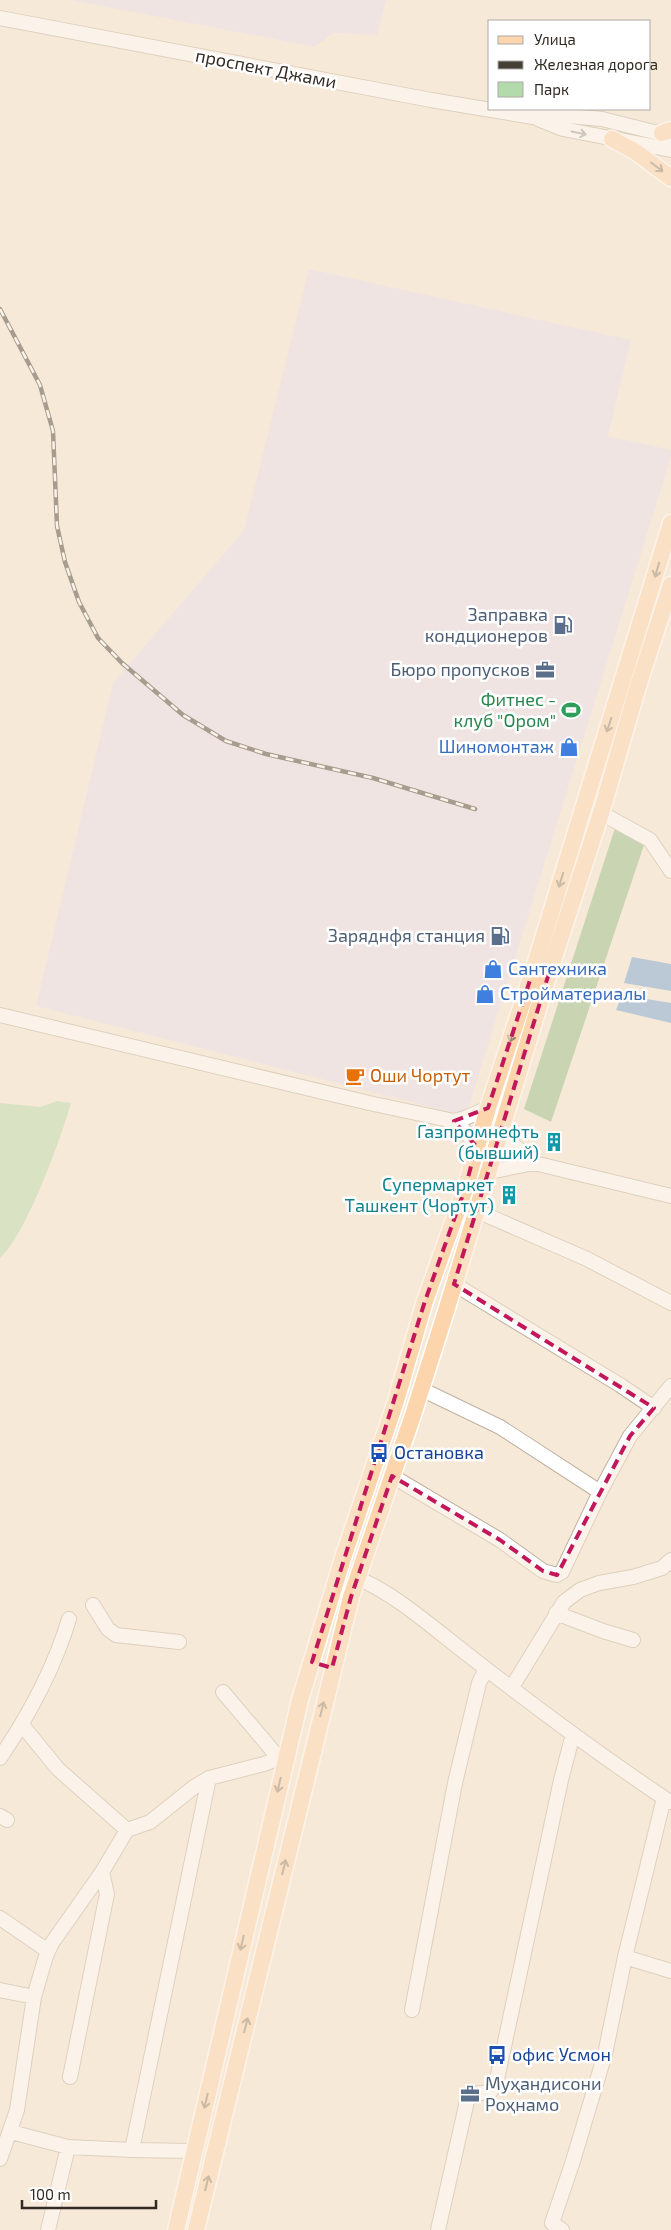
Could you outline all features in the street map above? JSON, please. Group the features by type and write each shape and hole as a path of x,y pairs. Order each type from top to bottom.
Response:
{"main road":[{"path":"612,139 636,152 671,178"},
{"path":"196,2230 332,1668 357,1578 421,1390 489,1172 541,970 671,523"},
{"path":"176,2230 281,1761 343,1558 396,1401 425,1301 466,1186 488,1108 601,813 639,683 671,585"},
{"path":"425,1301 447,1308"},
{"path":"312,1662 332,1668"}],"street":[{"name":"проспект Джами","path":"0,18 421,98 488,109"},
{"name":"проспект Джами","path":"496,110 533,116"},
{"path":"533,116 568,116 602,119 668,133"},
{"path":"533,116 563,129 671,150"},
{"path":"601,813 650,840 671,871"},
{"path":"0,1015 369,1103 454,1120 465,1118 488,1108"},
{"path":"454,1120 476,1146"},
{"path":"500,1132 534,1163"},
{"path":"489,1172 534,1163 671,1196"},
{"path":"477,1211 587,1259 671,1302"},
{"path":"454,1284 620,1385 654,1408"},
{"path":"392,1476 500,1540 542,1571 557,1575 562,1572 600,1492 630,1436 671,1386"},
{"path":"421,1390 500,1427 600,1492"},
{"path":"512,1687 564,1602 580,1590 662,1568 671,1560"},
{"path":"357,1578 371,1584 573,1734 668,1800 625,1957 605,2054 552,2223 562,2230"},
{"path":"93,1606 108,1630 116,1635 179,1642"},
{"path":"556,1613 633,1640"},
{"path":"0,1758 22,1725 60,1648 69,1619"},
{"path":"412,2010 455,1783 479,1683 486,1669"},
{"path":"223,1692 281,1761"},
{"path":"22,1725 58,1770 127,1830"},
{"path":"439,2230 467,2101 473,2094 478,2092 492,2092 496,2084 561,1780 573,1734"},
{"path":"0,2159 11,2132 17,2110 34,1997 48,1951 102,1872 127,1830 150,1822 194,1787 209,1778 281,1761"},
{"path":"132,2150 209,1778"},
{"path":"70,2077 107,1894 102,1872"},
{"path":"0,1918 48,1951"},
{"path":"625,1957 671,1971"},
{"path":"0,1990 34,1997"},
{"path":"11,2132 68,2147 194,2151"},
{"path":"48,2230 68,2147"}],"highlighted area":[{"path":"534,968 549,973 454,1284 654,1408 630,1436 557,1575 543,1571 500,1540 392,1476 351,1597 332,1668 312,1662 425,1301 466,1186 476,1146 454,1121 488,1108"}],"shaded area":[{"path":"71,0 386,0 377,35 333,33 315,47"},
{"path":"309,269 631,340 608,436 671,450 671,457 466,1116 36,1006 113,683 244,530"}],"green space":[{"path":"615,828 644,845 551,1122 524,1109"},
{"path":"57,1101 71,1103 59,1139 31,1209 21,1229 0,1258 0,1103 40,1107"}],"water":[{"path":"632,957 671,964 671,991 624,983"},
{"path":"622,995 671,1003 671,1023 616,1010"}],"railway":[{"path":"0,309 40,385 53,431 57,526 65,562 79,602 98,638 122,663 183,715 226,741 266,754 373,778 475,809"}],"place":[{"name":"Заправка кондционеров","path":"563,625"},
{"name":"Бюро пропусков","path":"545,670"},
{"name":"Фитнес - клуб \"Ором\"","path":"571,710"},
{"name":"Шиномонтаж","path":"569,747"},
{"name":"Заряднфя станция","path":"500,936"},
{"name":"Сантехника","path":"493,969"},
{"name":"Стройматериалы","path":"485,994"},
{"name":"Оши Чортут","path":"355,1076"},
{"name":"Газпромнефть (бывший)","path":"554,1142"},
{"name":"Супермаркет Ташкент (Чортут)","path":"509,1195"},
{"name":"Остановка","path":"379,1453"},
{"name":"офис Усмон","path":"497,2055"},
{"name":"Муҳандисони Роҳнамо","path":"470,2094"}]}
